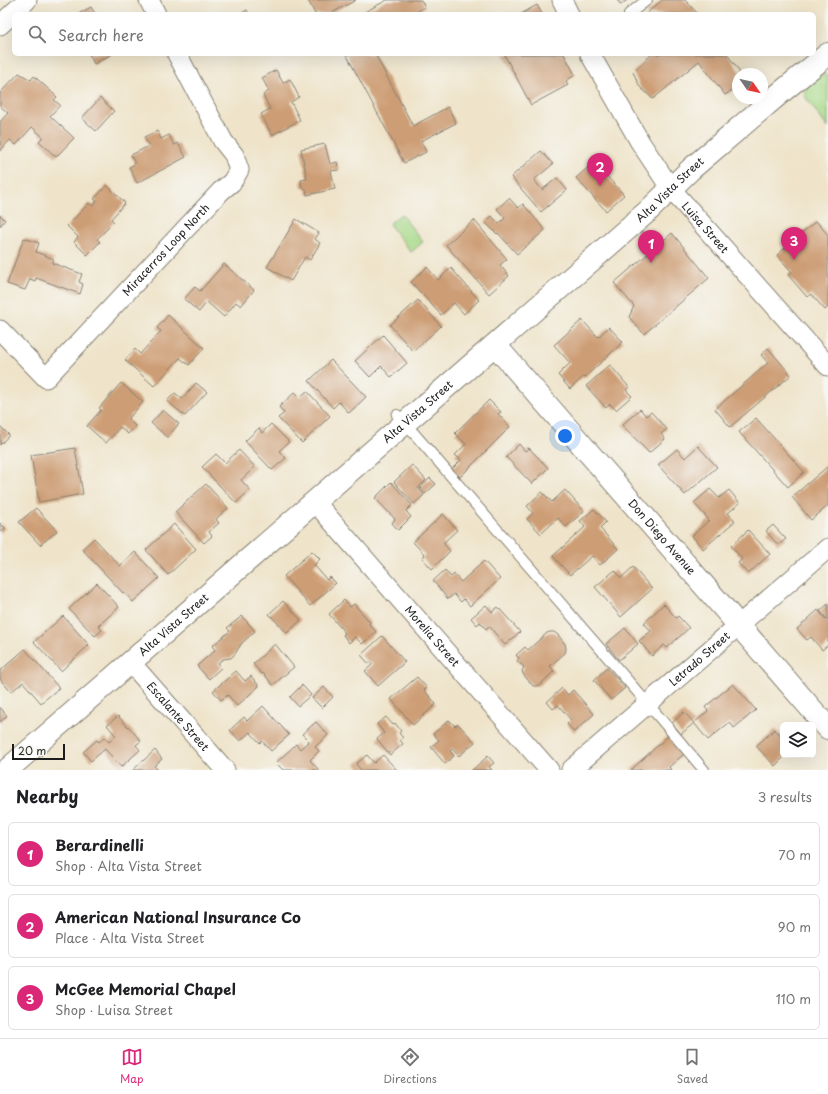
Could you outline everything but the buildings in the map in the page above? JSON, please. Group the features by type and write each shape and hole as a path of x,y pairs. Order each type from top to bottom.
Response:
{"street":[{"path":"14,12 27,0"},
{"path":"149,0 155,12"},
{"path":"562,0 568,12"},
{"path":"0,25 12,14"},
{"name":"Alta Vista Street","path":"8,770 315,502 401,419 494,345 672,189 691,170 828,54"},
{"name":"Miracerros Loop North","path":"0,330 46,378 221,191 232,182 239,170 234,155 223,141 178,56"},
{"name":"Luisa Street","path":"591,56 640,142 672,189 828,366"},
{"name":"Don Diego Avenue","path":"494,345 828,728"},
{"name":"Morelia Street","path":"315,502 549,770"},
{"name":"Letrado Street","path":"571,770 828,548"},
{"name":"Escalante Street","path":"131,663 225,770"}],"lane":[{"path":"632,12 647,0"},
{"path":"401,419 704,770"}],"green space":[{"path":"828,75 828,128 804,95 807,85 817,76"},
{"path":"401,214 423,242 411,252 389,224"}],"place":[{"name":"American National Insurance Co","path":"600,186"},
{"name":"McGee Memorial Chapel","path":"794,260"},
{"name":"Berardinelli","path":"651,263"}]}
